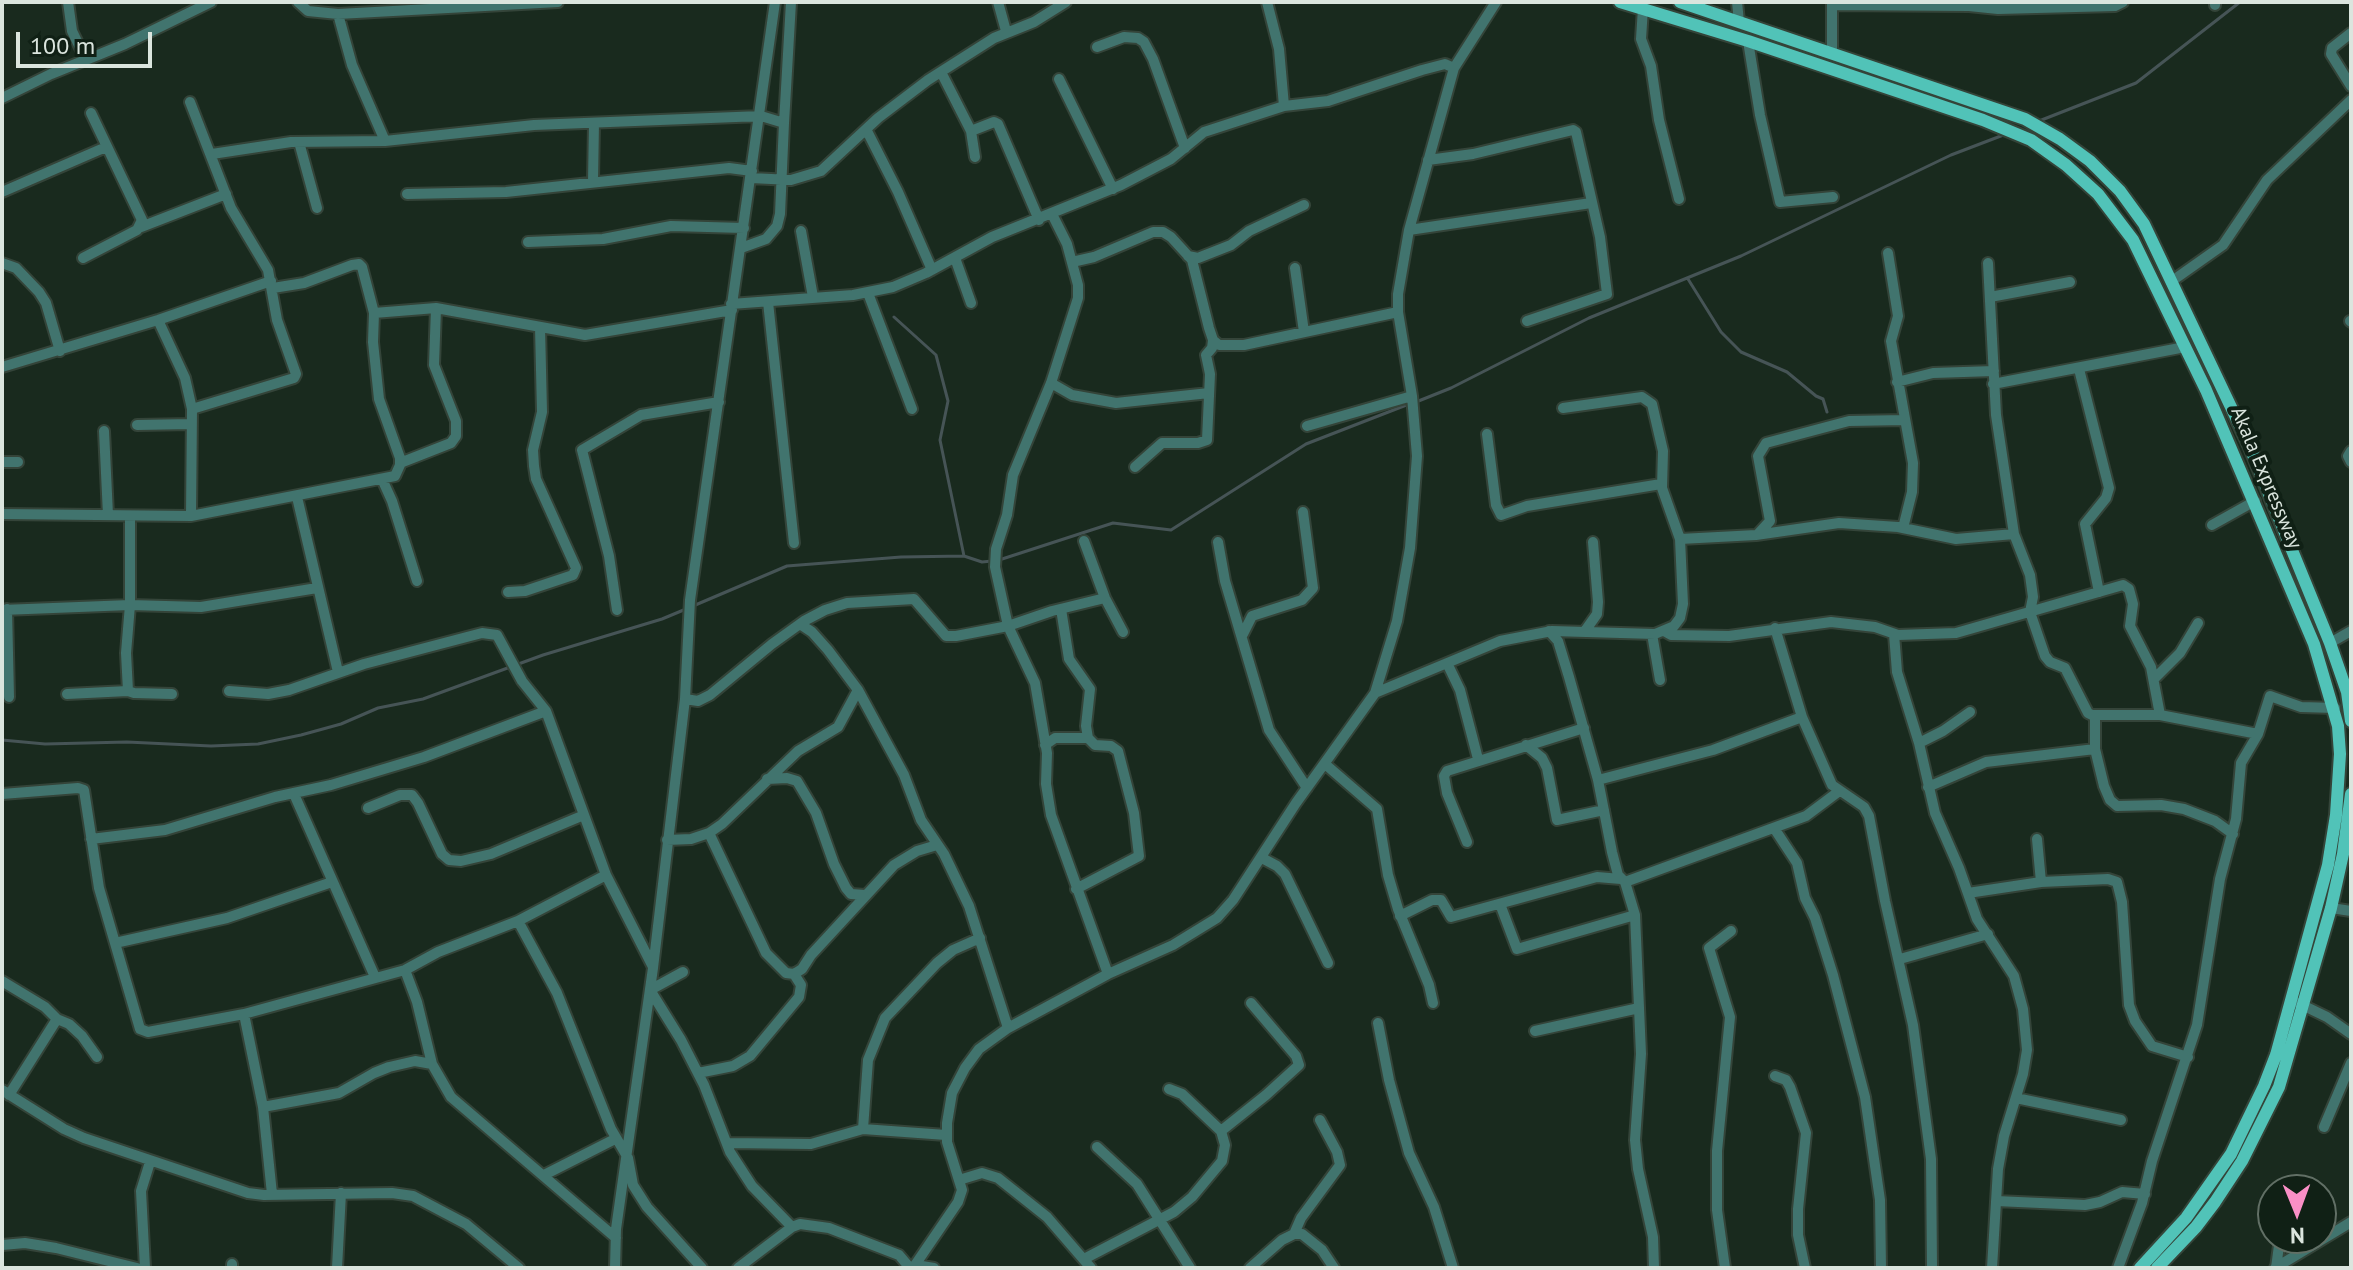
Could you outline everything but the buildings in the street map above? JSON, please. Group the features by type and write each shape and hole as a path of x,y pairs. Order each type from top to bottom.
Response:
{"main road":[{"name":"Akala Expressway","path":"1620,2 1748,41 2008,130 2029,139 2066,165 2098,194 2133,240 2231,444 2314,644 2335,708 2340,754 2336,815 2328,865 2279,1087 2242,1161 2196,1227 2157,1268"},
{"path":"1666,16 1670,2"},
{"name":"Akala Expressway","path":"1680,2 2025,119 2090,161 2120,191 2144,224 2246,437 2330,643 2347,692 2351,721"},
{"path":"1837,72 1838,54"},
{"path":"2231,444 2246,437"},
{"name":"Akala Expressway","path":"2140,1268 2186,1218 2231,1154 2267,1081 2331,908 2343,854 2351,794"}],"street":[{"path":"68,2 72,31 86,60"},
{"path":"2,98 211,2"},
{"path":"298,2 308,11 338,14 558,2"},
{"path":"615,1268 616,1238 653,968 685,699 689,618 775,2"},
{"path":"741,248 766,239 777,226 791,2"},
{"path":"998,2 1006,31"},
{"path":"407,194 506,192 729,168 751,175 791,180 821,171 899,100 941,72 1006,31 1034,22 1066,2"},
{"path":"1267,2 1279,49 1284,106"},
{"path":"913,1267 958,1202 962,1190 946,1135 952,1093 979,1049 1008,1028 1108,974 1173,945 1217,918 1233,900 1375,693 1397,621 1410,548 1417,456 1411,390 1398,312 1409,230 1454,68 1496,2"},
{"path":"1737,2 1739,22"},
{"path":"1838,54 1832,4 1998,9 2115,6 2123,2"},
{"path":"1643,8 1641,39 1651,66 1659,120 1679,199"},
{"path":"338,14 352,65 385,141"},
{"path":"2351,33 2332,48 2331,54 2351,86"},
{"path":"1097,47 1124,37 1138,38 1144,42 1185,148"},
{"path":"1748,41 1760,115 1780,202 1833,197"},
{"path":"374,313 436,308 585,335 731,307 868,293 893,287 932,270 992,237 1113,189 1171,159 1204,132 1284,106 1328,101 1445,64 1451,64 1454,68"},
{"path":"941,72 971,131 975,157"},
{"path":"1059,79 1113,189"},
{"path":"2172,281 2223,245 2267,180 2351,100"},
{"path":"190,102 226,194 259,252 272,285 277,320 295,366 294,378 192,409"},
{"path":"91,113 142,220 141,227"},
{"path":"212,154 299,142 385,141 534,125 761,116 784,123"},
{"path":"971,131 994,122 998,124 1039,220"},
{"path":"593,181 594,123"},
{"path":"866,129 932,270"},
{"path":"1428,160 1473,154 1573,130 1576,132 1600,237 1607,294 1527,321"},
{"path":"299,142 317,208"},
{"path":"2,192 106,147"},
{"path":"83,258 141,227 226,194"},
{"path":"1409,230 1591,203"},
{"path":"1194,261 1231,245 1249,231 1304,205"},
{"path":"1052,214 1072,262 1078,298 1051,383 1013,475 1007,515 996,549 995,567 1008,626 1035,683 1045,745 1049,806 1108,974"},
{"path":"528,242 603,239 671,226 744,228"},
{"path":"801,231 813,297"},
{"path":"1072,262 1094,257 1153,232 1163,232 1194,261 1215,345"},
{"path":"1888,253 1898,316 1891,341 1913,463 1913,481 1903,528"},
{"path":"955,258 971,303"},
{"path":"2,263 16,268 39,292 46,303 60,351"},
{"path":"1988,263 1993,384 2014,534 2032,585 2030,612 2045,656 2050,662 2065,668 2088,713 2160,715 2258,734"},
{"path":"2,367 272,285 304,283 359,264 374,313 373,342 379,399 400,463 395,476 191,516 2,514"},
{"path":"1295,268 1304,332"},
{"path":"1990,297 2070,282"},
{"path":"868,293 912,409"},
{"path":"768,302 794,543"},
{"path":"400,463 451,443 456,436 456,421 434,365 436,308"},
{"path":"1135,467 1162,443 1207,440 1209,393 1206,355 1215,345 1244,345 1398,312"},
{"path":"158,320 179,362 192,409 191,516"},
{"path":"508,592 525,591 573,575 576,568 536,479 534,466 533,450 542,412 540,327"},
{"path":"1993,384 2185,347"},
{"path":"2079,369 2109,488 2106,498 2085,524 2099,592"},
{"path":"1897,382 1933,373 1994,371"},
{"path":"1051,383 1072,395 1116,403 1209,393"},
{"path":"1307,426 1411,390"},
{"path":"1375,693 1500,641 1549,631 1559,636 1585,631 1652,634 1674,626 1679,620 1683,604 1680,539 1661,484 1663,451 1652,404 1642,397 1563,408"},
{"path":"617,610 609,556 582,450 641,415 719,402"},
{"path":"1756,535 1770,521 1758,456 1766,443 1849,421 1905,420"},
{"path":"137,425 191,424"},
{"path":"104,431 108,515"},
{"path":"1487,434 1494,493 1501,515 1538,504 1661,484"},
{"path":"2351,451 2348,456 2351,462"},
{"path":"2,462 18,462"},
{"path":"382,479 417,581"},
{"path":"297,497 338,672"},
{"path":"2212,525 2255,501"},
{"path":"1242,636 1252,616 1302,600 1313,588 1303,512"},
{"path":"128,691 126,653 130,605 130,516"},
{"path":"1680,539 1756,535 1839,523 1903,528 1956,539 2014,534"},
{"path":"1084,541 1105,598 1123,632"},
{"path":"1218,542 1225,581 1269,730 1307,788"},
{"path":"1585,631 1597,614 1593,542"},
{"path":"1664,631 1671,635 1729,636 1831,622 1875,627 1894,634 1913,636 1956,633 2123,585 2129,589 2133,604 2130,626 2151,667 2160,715"},
{"path":"9,697 5,610 130,605 201,607 317,588"},
{"path":"685,699 698,701 710,695 800,624 825,610 847,603 907,598 920,603 946,636 1008,626 1105,598"},
{"path":"1061,609 1069,659 1090,689 1086,726 1088,738 1095,745 1111,746 1118,751 1134,813 1139,856 1076,889"},
{"path":"1679,620 1683,635"},
{"path":"2154,679 2180,653 2198,623"},
{"path":"800,624 828,650 858,690 904,775 921,820 969,906 1008,1028"},
{"path":"1775,628 1802,717 1832,785 1867,811 1913,1025 1931,1159 1932,1268"},
{"path":"2330,643 2351,631"},
{"path":"229,691 268,694 482,633 497,635 522,681 546,711 606,875 653,968"},
{"path":"1652,634 1660,680"},
{"path":"1894,634 1897,672 1919,743 1935,813 1977,919 2014,976 2023,1009 2027,1050 2004,1136 1992,1268"},
{"path":"1559,636 1598,780 1612,852 1635,915 1641,1076 1635,1140 1653,1237 1654,1268"},
{"path":"1447,663 1460,690 1478,759"},
{"path":"667,840 684,841 709,833 748,801 798,751 838,727 858,690"},
{"path":"67,694 128,691 172,694"},
{"path":"2118,1268 2188,1057 2205,987 2220,879 2233,834 2241,763 2258,734 2270,696 2301,707 2335,708"},
{"path":"91,839 165,830 294,794 424,757 546,711"},
{"path":"1919,743 1970,712"},
{"path":"2095,715 2095,749 2110,800 2117,806 2161,805 2184,809 2215,821 2233,834"},
{"path":"1598,780 1713,750 1802,717"},
{"path":"1467,842 1447,793 1444,776 1447,771 1584,728"},
{"path":"1045,745 1055,738 1088,738"},
{"path":"1526,745 1542,758 1547,768 1557,820 1604,810"},
{"path":"1928,787 1986,762 2095,749"},
{"path":"1325,764 1377,809 1388,875 1433,1003"},
{"path":"767,779 797,781 816,813 846,888 851,894 865,895"},
{"path":"2,794 84,790 99,888 140,1029 148,1032 244,1014 405,970 438,952 518,921 606,875"},
{"path":"1400,916 1432,900 1443,902 1451,917 1597,877 1623,880 1806,816 1838,792"},
{"path":"294,794 375,977"},
{"path":"368,808 400,795 412,795 442,854 449,860 461,861 491,854 584,815"},
{"path":"1774,828 1797,863 1805,898 1829,963 1865,1097 1880,1200 1881,1268"},
{"path":"709,833 766,953 786,973 794,974 802,969 865,895 906,857 937,845"},
{"path":"2037,839 2041,882"},
{"path":"1262,858 1285,874 1328,963"},
{"path":"1968,893 2041,882 2108,879 2117,882 2122,902 2129,1005 2135,1021 2152,1046 2188,1057"},
{"path":"115,943 227,918 332,882"},
{"path":"1500,904 1517,949 1635,915"},
{"path":"2331,908 2351,911"},
{"path":"518,921 557,993 615,1139 628,1158 633,1185 647,1207 702,1268"},
{"path":"1725,1268 1717,1210 1717,1151 1730,1017 1709,948 1731,931"},
{"path":"1900,959 1988,934"},
{"path":"863,1129 865,1075 879,1027 937,963 953,950 980,938"},
{"path":"405,970 417,1002 432,1064 442,1085 460,1107 616,1238"},
{"path":"650,990 683,972"},
{"path":"698,1073 733,1066 750,1056 799,997 801,985 794,974"},
{"path":"2,981 69,1024 97,1057"},
{"path":"650,990 672,1022 698,1073 739,1169 792,1227"},
{"path":"1221,1131 1299,1065 1296,1056 1251,1003"},
{"path":"2297,1003 2327,1017 2351,1034"},
{"path":"1535,1031 1639,1008"},
{"path":"244,1014 263,1107 272,1194"},
{"path":"57,1019 6,1092 64,1129 150,1162 248,1193 392,1193 413,1196 466,1224 519,1268"},
{"path":"1378,1023 1389,1080 1409,1153 1434,1207 1453,1268"},
{"path":"263,1107 339,1093 389,1067 415,1061 432,1064"},
{"path":"2324,1127 2351,1063"},
{"path":"1775,1076 1786,1080 1790,1087 1806,1133 1798,1230 1805,1268"},
{"path":"959,1180 982,1173 998,1178 1047,1217 1087,1264 1161,1221 1192,1197 1222,1161 1225,1145 1221,1131 1182,1094 1169,1089"},
{"path":"2016,1098 2121,1120"},
{"path":"1294,1234 1301,1218 1340,1165 1337,1152 1320,1120"},
{"path":"727,1143 811,1144 863,1129 946,1135"},
{"path":"544,1175 615,1139"},
{"path":"1097,1147 1137,1184 1190,1268"},
{"path":"145,1268 141,1191 150,1162"},
{"path":"1996,1201 2085,1205 2122,1192 2145,1194"},
{"path":"337,1268 341,1193"},
{"path":"2276,1268 2351,1222"},
{"path":"738,1268 800,1224 829,1228 899,1255 913,1267 934,1268"},
{"path":"1250,1268 1282,1240 1294,1234 1310,1238 1334,1268"},
{"path":"2,1245 25,1243 56,1248 126,1268 137,1268"}],"waterway":[{"path":"2039,121 2136,83 2240,2"},
{"path":"1416,402 1451,388 1589,318 1741,256 1951,155 2006,134"},
{"path":"1688,279 1721,332 1741,352 1787,372 1823,399 1827,412"},
{"path":"894,317 936,355 948,401 940,440 964,556"},
{"path":"999,560 1113,523 1171,530 1306,444 1409,404"},
{"path":"693,606 787,566 901,557 964,556 982,562 992,561"},
{"path":"2,740 45,744 258,744 341,724 378,708 423,699 543,655 686,609"}]}
